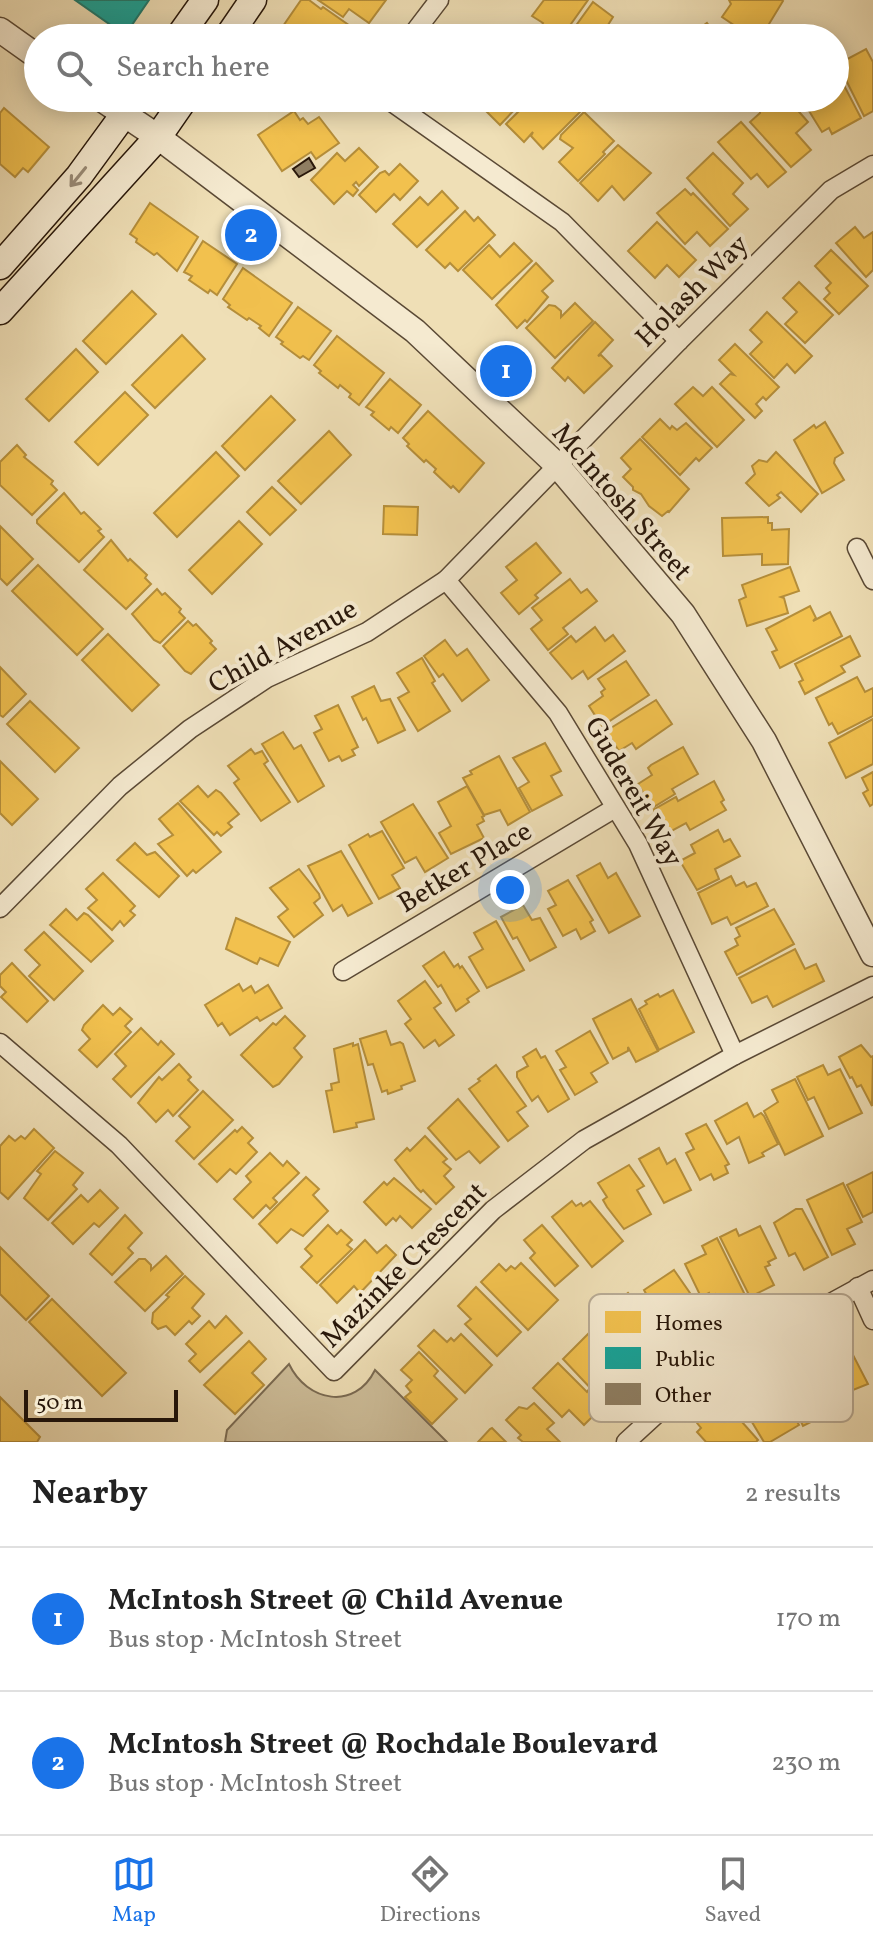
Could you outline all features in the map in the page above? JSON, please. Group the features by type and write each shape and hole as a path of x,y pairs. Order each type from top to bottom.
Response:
{"main road":[{"path":"188,24 205,0"},
{"path":"237,24 253,0"},
{"path":"0,266 79,176 126,112"},
{"path":"0,311 158,137 175,112"}],"street":[{"path":"421,24 439,0"},
{"path":"0,30 24,47"},
{"name":"McIntosh Street","path":"135,112 158,137 415,331 557,465 683,614 764,741 873,954"},
{"path":"406,112 562,222 679,341"},
{"name":"Holash Way","path":"557,465 831,190 873,165"},
{"name":"Child Avenue","path":"0,908 120,786 190,729 267,678 367,632 446,580 557,465"},
{"path":"857,548 873,580"},
{"name":"Gudereit Way","path":"446,580 558,713 638,844 735,1055"},
{"name":"Betker Place","path":"343,971 615,808"},
{"name":"Mazinke Crescent","path":"0,1043 119,1145 334,1371 493,1210 584,1140 735,1055 873,986"},
{"path":"847,1294 865,1284 873,1320"},
{"path":"626,1442 648,1422"}],"shaded area":[{"path":"289,1364 307,1387 331,1397 356,1392 375,1370 447,1442 225,1442 227,1430"}],"building: Homes":[{"path":"301,0 309,0 347,24 284,24"},
{"path":"318,0 386,0 369,23 349,9 343,17"},
{"path":"544,0 588,0 571,24 542,24 532,16"},
{"path":"729,0 783,1 769,24 732,24 722,17 731,4"},
{"path":"593,2 613,17 609,24 577,24"},
{"path":"866,49 873,62 873,111 864,116 849,86 849,58"},
{"path":"849,95 861,118 832,134 829,128 822,132 810,112 849,112"},
{"path":"4,108 49,147 28,172 23,168 15,177 0,164 0,113"},
{"path":"295,112 308,124 319,117 339,143 316,159 311,152 282,171 258,135"},
{"path":"487,112 512,112 500,125"},
{"path":"518,112 580,112 543,149 531,136 533,132 524,142 506,124"},
{"path":"584,112 614,141 578,181 559,162 573,148 560,139"},
{"path":"799,112 808,122 796,133 811,150 791,167 750,122 760,113"},
{"path":"741,122 786,172 768,187 757,174 751,179 718,142"},
{"path":"618,145 651,173 624,200 612,186 598,201 580,183"},
{"path":"359,148 378,167 359,186 356,182 353,185 358,190 353,196 347,191 334,204 311,180 337,153 345,161"},
{"path":"713,153 743,183 733,194 748,209 730,226 687,178"},
{"path":"400,164 418,181 400,200 394,194 376,212 359,195 380,173 385,171 389,175"},
{"path":"685,189 691,195 693,193 728,229 710,246 697,232 685,244 657,213"},
{"path":"442,191 458,208 417,247 393,224 420,197 428,205"},
{"path":"150,203 198,237 177,271 157,253 154,255 136,242 137,239 130,234"},
{"path":"465,211 474,221 478,217 495,235 458,271 450,263 445,268 426,250"},
{"path":"657,222 696,260 679,277 667,265 655,278 628,251"},
{"path":"855,227 864,238 873,232 873,270 866,277 836,243"},
{"path":"203,241 237,264 217,295 210,290 208,293 189,280 192,276 184,272"},
{"path":"514,243 532,261 492,299 463,270 489,245 500,257"},
{"path":"831,250 868,286 839,314 824,299 830,293 826,288 831,283 815,266"},
{"path":"536,263 553,281 542,291 548,297 527,322 525,320 517,328 496,305"},
{"path":"243,268 292,303 269,336 259,328 261,326 228,307 230,305 223,299"},
{"path":"799,282 833,315 805,343 785,324 797,312 783,298"},
{"path":"132,291 156,314 106,364 83,341"},
{"path":"575,303 593,321 555,358 526,328 549,305 561,311 561,317"},
{"path":"298,307 331,331 309,360 303,356 300,358 276,337"},
{"path":"767,312 812,356 795,373 787,364 774,378 750,354 762,342 750,330"},
{"path":"595,322 613,340 598,356 601,355 612,366 584,393 568,377 565,381 552,368"},
{"path":"182,335 205,359 155,408 132,385"},
{"path":"337,336 384,373 359,405 349,397 351,394 340,385 338,388 314,365"},
{"path":"735,344 779,387 766,400 763,397 756,404 762,411 755,418 720,384 730,374 734,375 719,360"},
{"path":"76,349 98,372 49,421 26,399"},
{"path":"390,379 421,405 398,433 391,427 389,430 366,407"},
{"path":"693,387 703,396 712,387 744,420 717,447 675,404"},
{"path":"125,392 148,415 98,465 75,442"},
{"path":"271,396 295,420 245,470 222,446"},
{"path":"428,411 484,463 459,492 407,446 409,444 403,438"},
{"path":"660,419 670,429 672,426 677,430 686,423 712,448 699,461 696,458 680,475 642,437"},
{"path":"825,422 843,453 835,458 834,463 844,480 822,493 794,440 814,425 816,428"},
{"path":"329,431 351,455 301,504 278,481"},
{"path":"640,439 689,489 662,516 623,477 631,469 621,458"},
{"path":"17,445 26,455 24,457 53,481 51,484 57,490 32,515 0,485 0,462"},
{"path":"216,452 239,476 177,537 154,513"},
{"path":"776,452 818,494 801,512 781,492 777,495 780,498 769,506 746,483 755,474 752,466 759,460 767,462"},
{"path":"272,487 296,510 270,535 247,512"},
{"path":"64,493 81,514 84,512 101,529 98,531 104,537 79,562 37,523"},
{"path":"384,506 418,507 417,535 383,534"},
{"path":"768,517 772,530 789,529 788,564 762,565 762,554 723,556 722,518"},
{"path":"239,521 262,544 212,594 189,570"},
{"path":"0,526 33,559 7,585 0,578"},
{"path":"111,540 128,561 130,559 147,575 145,578 151,584 126,609 84,570"},
{"path":"536,543 561,573 535,595 538,598 519,614 501,593 517,580 506,567"},
{"path":"38,565 103,629 77,655 12,591"},
{"path":"790,567 799,591 781,597 788,613 747,626 739,600 746,597 742,585"},
{"path":"570,579 581,593 587,589 597,601 563,628 568,634 548,650 531,629 542,620 532,608"},
{"path":"157,589 181,609 179,612 185,618 160,643 132,614"},
{"path":"810,606 816,618 813,621 830,612 842,636 780,668 772,652 777,650 766,629"},
{"path":"188,621 193,626 196,624 216,649 191,674 163,646"},
{"path":"595,627 605,641 613,635 625,651 588,679 583,671 572,679 550,653 571,636 576,642"},
{"path":"108,634 159,685 132,711 82,660"},
{"path":"850,636 860,656 841,666 845,672 805,694 799,682 803,680 795,664"},
{"path":"445,640 457,656 467,649 489,680 462,701 443,674 439,677 424,656"},
{"path":"422,658 435,681 432,683 450,711 418,731 398,698 409,692 397,673"},
{"path":"626,661 649,695 602,726 589,706 603,696 601,692 605,689 598,679"},
{"path":"0,667 26,694 3,717 0,715"},
{"path":"857,677 865,692 873,688 873,716 838,734 832,723 829,725 816,698"},
{"path":"374,686 381,701 390,699 405,730 378,743 352,697"},
{"path":"656,700 672,724 636,749 632,743 619,751 606,731"},
{"path":"30,701 79,748 55,772 7,724"},
{"path":"338,705 358,747 352,750 355,755 342,761 339,756 329,761 314,733 322,729 315,716"},
{"path":"873,719 873,764 846,778 829,743"},
{"path":"283,732 294,749 301,745 324,786 298,802 262,744"},
{"path":"545,743 561,771 551,776 562,795 532,811 519,788 529,782 513,758"},
{"path":"683,747 698,774 672,789 675,794 652,808 638,784 652,775 648,768 651,765"},
{"path":"251,749 255,754 262,751 268,761 264,764 290,802 261,821 234,783 239,779 228,766"},
{"path":"499,756 530,812 508,825 500,810 484,815 463,778"},
{"path":"0,761 38,799 12,825 0,813"},
{"path":"873,772 873,804 870,806 863,793 868,790 862,778"},
{"path":"714,781 726,810 690,830 686,823 666,834 653,810 676,797 678,801"},
{"path":"198,786 208,797 216,790 221,793 239,814 228,823 232,827 221,836 217,832 214,835 180,801"},
{"path":"467,786 484,816 484,821 477,825 484,838 451,854 439,833 451,826 438,802"},
{"path":"178,803 221,852 196,873 193,870 187,876 158,844 173,835 159,819"},
{"path":"413,804 448,858 425,872 416,857 405,863 381,822"},
{"path":"718,830 724,842 730,839 740,856 715,869 719,879 697,890 680,861 695,853 691,845"},
{"path":"382,831 404,868 392,875 400,888 379,899 349,845 368,834 370,837"},
{"path":"135,843 147,855 155,852 179,876 159,897 117,860"},
{"path":"341,851 372,903 348,916 342,905 333,911 308,866"},
{"path":"600,863 608,878 616,873 640,916 609,933 577,876"},
{"path":"299,869 319,894 320,898 314,903 323,915 294,937 278,917 288,909 270,888"},
{"path":"103,873 135,906 130,911 135,915 124,926 120,921 112,930 88,908 97,900 86,889"},
{"path":"731,876 736,886 744,882 747,887 756,883 768,906 731,925 727,917 712,924 698,893"},
{"path":"568,880 593,920 590,922 595,931 581,939 576,929 563,936 548,909 556,905 548,891"},
{"path":"523,905 532,920 540,918 556,947 530,961 501,917"},
{"path":"66,909 77,920 84,913 88,915 113,941 91,962 50,925"},
{"path":"774,909 794,944 737,975 725,952 738,945 735,939 740,936 736,928"},
{"path":"236,918 290,942 278,966 260,958 257,964 226,949"},
{"path":"496,921 524,970 487,988 469,957 483,949 474,933"},
{"path":"44,932 83,971 54,1000 29,976 40,965 25,950"},
{"path":"795,949 805,969 816,964 824,981 773,1007 767,996 752,1003 739,978"},
{"path":"444,952 454,967 458,964 460,968 462,966 479,991 456,1011 441,985 438,987 423,966"},
{"path":"12,963 48,1001 27,1022 1,997 6,992 0,986 0,975"},
{"path":"425,981 441,1003 434,1008 454,1035 439,1046 435,1040 424,1048 405,1024 411,1019 398,1001"},
{"path":"239,984 243,991 251,986 255,993 268,985 282,1008 260,1021 257,1017 230,1035 222,1023 218,1026 205,1005"},
{"path":"673,990 694,1032 659,1050 639,1009 647,1004 645,1001"},
{"path":"631,999 658,1051 636,1062 628,1047 628,1051 613,1059 593,1019"},
{"path":"103,1005 113,1015 120,1008 132,1019 125,1026 131,1032 97,1067 79,1050 90,1039 82,1030 84,1025"},
{"path":"285,1016 305,1036 294,1048 302,1057 273,1087 241,1055 273,1023 276,1025"},
{"path":"141,1028 158,1045 161,1041 174,1054 131,1097 113,1079 126,1066 115,1054"},
{"path":"386,1031 391,1045 403,1044 415,1081 388,1094 387,1090 382,1092 373,1064 368,1065 360,1039"},
{"path":"590,1031 608,1063 591,1073 597,1082 575,1095 560,1070 566,1067 556,1051"},
{"path":"353,1043 353,1046 358,1044 374,1119 334,1132 326,1091 332,1090 331,1084 339,1082 334,1049"},
{"path":"861,1045 873,1056 872,1106 861,1085 857,1087 850,1078 839,1057"},
{"path":"536,1049 541,1058 545,1056 569,1099 548,1112 538,1096 532,1101 517,1077 517,1072 528,1066 523,1057"},
{"path":"179,1064 198,1090 173,1116 168,1110 156,1122 138,1103 159,1077 162,1080"},
{"path":"496,1065 526,1106 517,1112 528,1126 508,1141 469,1089"},
{"path":"823,1065 828,1075 840,1069 862,1113 829,1129 814,1097 808,1100 797,1077"},
{"path":"795,1079 823,1136 785,1155 764,1111 778,1102 772,1090"},
{"path":"203,1091 233,1120 194,1159 176,1141 190,1127 179,1116"},
{"path":"458,1099 499,1147 480,1163 469,1151 456,1160 428,1128"},
{"path":"747,1103 754,1117 761,1113 764,1116 778,1144 749,1163 739,1137 727,1144 715,1121"},
{"path":"706,1124 729,1164 725,1166 728,1173 714,1180 711,1174 700,1180 686,1153 694,1149 686,1134"},
{"path":"242,1127 253,1138 248,1143 257,1152 236,1174 230,1169 217,1182 199,1164"},
{"path":"34,1129 54,1148 8,1199 0,1192 0,1146 9,1136 15,1141 21,1136 25,1139"},
{"path":"425,1136 447,1159 443,1162 451,1169 444,1176 454,1187 436,1204 417,1188 395,1160"},
{"path":"659,1148 667,1164 675,1159 691,1190 664,1203 639,1159"},
{"path":"55,1151 83,1173 73,1185 77,1189 48,1220 24,1198 41,1174 37,1171"},
{"path":"270,1153 283,1166 287,1161 299,1173 273,1198 277,1202 270,1209 266,1205 253,1218 234,1199 251,1182 246,1176"},
{"path":"629,1165 644,1186 637,1190 651,1214 624,1229 603,1200 607,1197 598,1183"},
{"path":"873,1172 873,1212 863,1217 847,1185"},
{"path":"306,1177 319,1189 313,1195 328,1211 303,1236 291,1229 277,1243 259,1224"},
{"path":"394,1178 431,1209 412,1228 400,1216 386,1225 364,1202 384,1182 387,1185"},
{"path":"843,1183 862,1222 847,1229 855,1244 832,1255 807,1200"},
{"path":"100,1190 118,1208 99,1227 94,1223 73,1244 52,1223 81,1195 88,1202"},
{"path":"572,1201 576,1206 581,1203 583,1206 590,1201 623,1241 592,1267 552,1217"},
{"path":"796,1209 802,1209 828,1257 804,1270 795,1253 789,1256 774,1223"},
{"path":"125,1215 142,1233 128,1248 133,1253 112,1275 90,1254"},
{"path":"328,1225 337,1234 341,1230 352,1240 347,1245 352,1249 317,1283 301,1267 312,1256 305,1249"},
{"path":"542,1225 578,1266 555,1286 530,1258 535,1253 524,1240"},
{"path":"760,1226 776,1258 765,1267 774,1285 756,1294 748,1294 720,1237 736,1229 739,1236"},
{"path":"717,1238 745,1294 700,1294 685,1264 706,1254 702,1246"},
{"path":"365,1240 377,1253 386,1245 396,1255 360,1293 354,1286 337,1303 320,1285"},
{"path":"0,1247 49,1296 26,1320 0,1294"},
{"path":"166,1256 183,1274 145,1311 115,1282 139,1259 145,1259 151,1270"},
{"path":"521,1263 558,1300 528,1330 481,1282 499,1264 506,1271 511,1266 515,1269"},
{"path":"674,1270 691,1294 646,1294 644,1290"},
{"path":"185,1276 204,1294 192,1308 200,1316 192,1324 189,1321 175,1335 166,1326 158,1329 152,1323 153,1313"},
{"path":"476,1287 521,1332 497,1356 465,1324 471,1319 458,1306"},
{"path":"52,1299 126,1373 102,1396 29,1322"},
{"path":"226,1316 242,1333 200,1372 189,1361 196,1354 186,1344 209,1321 215,1328"},
{"path":"434,1330 447,1342 451,1338 454,1341 461,1334 492,1365 465,1393 418,1346"},
{"path":"589,1335 589,1387 563,1359"},
{"path":"249,1341 266,1359 252,1373 264,1385 235,1414 204,1385"},
{"path":"419,1352 438,1371 434,1376 457,1399 432,1424 405,1397 411,1392 406,1386 412,1380 401,1370"},
{"path":"853,1355 868,1384 853,1390"},
{"path":"558,1363 587,1392 589,1389 589,1420 584,1425 569,1410 562,1417 533,1388"},
{"path":"0,1397 40,1437 37,1442 0,1442"},
{"path":"534,1403 554,1423 547,1429 560,1442 523,1442 518,1438 521,1435 506,1420 519,1407 527,1409"},
{"path":"742,1422 758,1440 706,1442 697,1432 701,1428 697,1423"},
{"path":"752,1422 797,1422 799,1425 770,1442 764,1442"},
{"path":"490,1429 506,1442 478,1442"}],"building: Public":[{"path":"75,0 149,0 133,24 109,24"}],"building: Other":[{"path":"309,158 315,168 299,177 293,169"}],"place":[{"name":"McIntosh Street @ Rochdale Boulevard","path":"251,235"},
{"name":"McIntosh Street @ Child Avenue","path":"506,371"}]}
